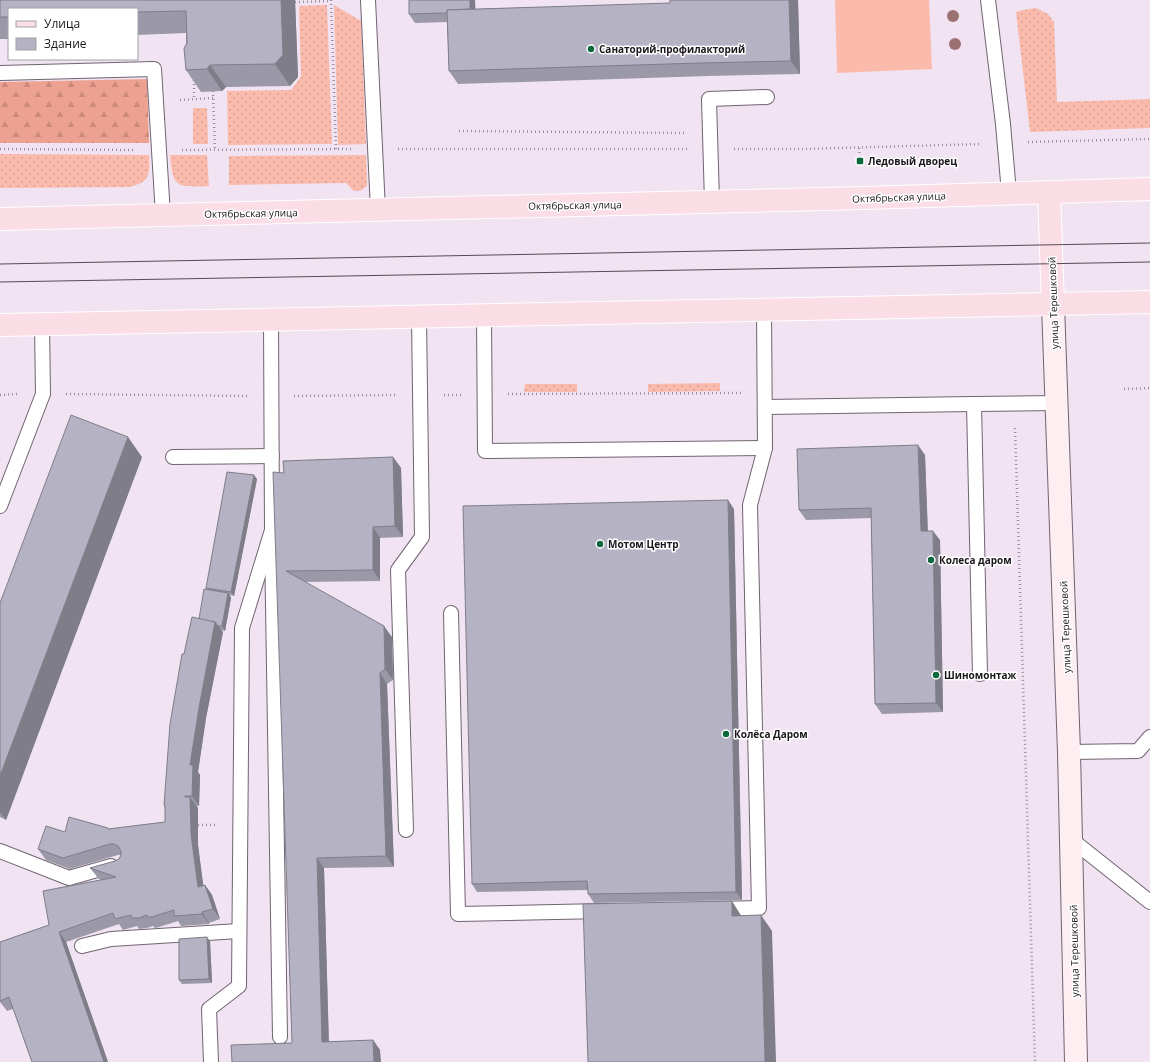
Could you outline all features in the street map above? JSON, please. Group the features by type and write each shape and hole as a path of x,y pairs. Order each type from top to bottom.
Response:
{"main road":[{"name":"Октябрьская улица","path":"0,218 712,202 1150,189"},
{"name":"улица Терешковой","path":"1049,192 1053,305"},
{"path":"0,325 1150,302"}],"street":[{"name":"улица Терешковой","path":"1053,305 1072,840 1076,1062"}],"lane":[{"path":"368,0 378,210"},
{"path":"988,0 1005,143 1009,193"},
{"path":"0,73 154,69 163,215"},
{"path":"712,202 709,99 767,97"},
{"path":"704,909 759,908 750,505 765,448 764,310"},
{"path":"484,315 485,452 765,448"},
{"path":"406,830 398,570 422,537 419,317"},
{"path":"271,320 272,530 280,1037"},
{"path":"0,506 43,394 42,324"},
{"path":"764,408 1057,403"},
{"path":"974,404 980,674"},
{"path":"173,457 272,456"},
{"path":"211,1062 209,1009 239,986 242,628 272,530"},
{"path":"451,613 458,914 616,911"},
{"path":"1069,752 1138,751 1150,737"},
{"path":"1072,840 1150,902"},
{"path":"0,851 69,878 120,864"},
{"path":"82,946 111,939 239,931"}],"path":[{"path":"295,2 331,0 336,149"},
{"path":"194,77 194,99"},
{"path":"213,91 215,150"},
{"path":"156,100 213,98"},
{"path":"459,131 710,133"},
{"path":"0,149 803,149 1150,138"},
{"path":"859,148 860,161"},
{"path":"1124,389 1150,388"},
{"path":"1014,404 1035,1062"},
{"path":"190,824 240,825"}],"shaded area":[{"path":"835,0 929,0 932,69 837,73"},
{"path":"327,5 332,144 228,145 227,91 291,90 301,77 299,6"},
{"path":"334,5 361,21 366,144 338,145"},
{"path":"1036,8 1048,14 1054,22 1057,102 1150,99 1150,128 1030,132 1016,12"},
{"path":"193,108 207,108 208,144 193,144"},
{"path":"0,154 149,155 149,173 145,180 141,183 129,187 0,188"},
{"path":"170,155 207,155 209,186 183,186 179,184 175,180 173,174"},
{"path":"366,155 367,185 365,188 360,190 354,191 346,183 229,185 229,156"},
{"path":"720,383 720,391 648,392 648,384"},
{"path":"525,384 577,384 577,392 524,392"}],"green space":[{"path":"147,79 149,143 0,143 0,82"}],"building":[{"path":"0,0 281,0 283,55 275,64 210,65 207,69 186,70 184,48 187,43 186,11 138,12 138,8 8,8 8,17 0,17"},
{"path":"409,0 470,0 470,9 447,10 447,13 409,14"},
{"name":"Санаторий-профилакторий","path":"670,0 789,0 791,61 449,71 447,10 670,3"},
{"path":"71,415 128,437 0,776 0,603"},
{"path":"918,445 921,531 933,531 936,703 875,704 871,508 799,510 797,449"},
{"path":"393,457 395,526 373,527 373,570 286,571 384,626 385,669 380,673 386,856 317,858 322,1042 373,1040 374,1062 232,1062 231,1045 292,1043 273,472 284,473 283,461"},
{"path":"227,472 254,475 231,592 206,588"},
{"path":"728,500 736,892 588,894 587,881 472,884 463,506"},
{"path":"204,589 228,593 222,626 218,626 215,622 199,619"},
{"path":"192,617 215,622 190,765 193,765 192,796 185,796 190,797 191,834 198,887 205,885 213,909 202,912 202,914 174,916 174,910 152,917 147,917 147,915 139,918 132,918 131,915 115,919 113,913 59,932 104,1062 32,1062 9,997 0,1001 0,942 49,925 43,891 116,877 90,868 119,859 121,851 118,846 110,844 63,858 38,849 46,826 65,832 69,817 108,829 165,822 164,805 170,724 182,654 184,654"},
{"path":"732,901 732,916 761,915 765,1062 588,1062 583,904"},
{"path":"207,937 209,979 179,980 179,939"}],"tram line":[{"path":"0,264 1150,243"},
{"path":"0,282 1150,262"}],"place":[{"name":"Санаторий-профилакторий","path":"591,49"},
{"name":"Ледовый дворец","path":"860,161"},
{"name":"Мотом Центр","path":"600,544"},
{"name":"Колеса даром","path":"931,560"},
{"name":"Шиномонтаж","path":"936,675"},
{"name":"Колёса Даром","path":"726,734"}]}
